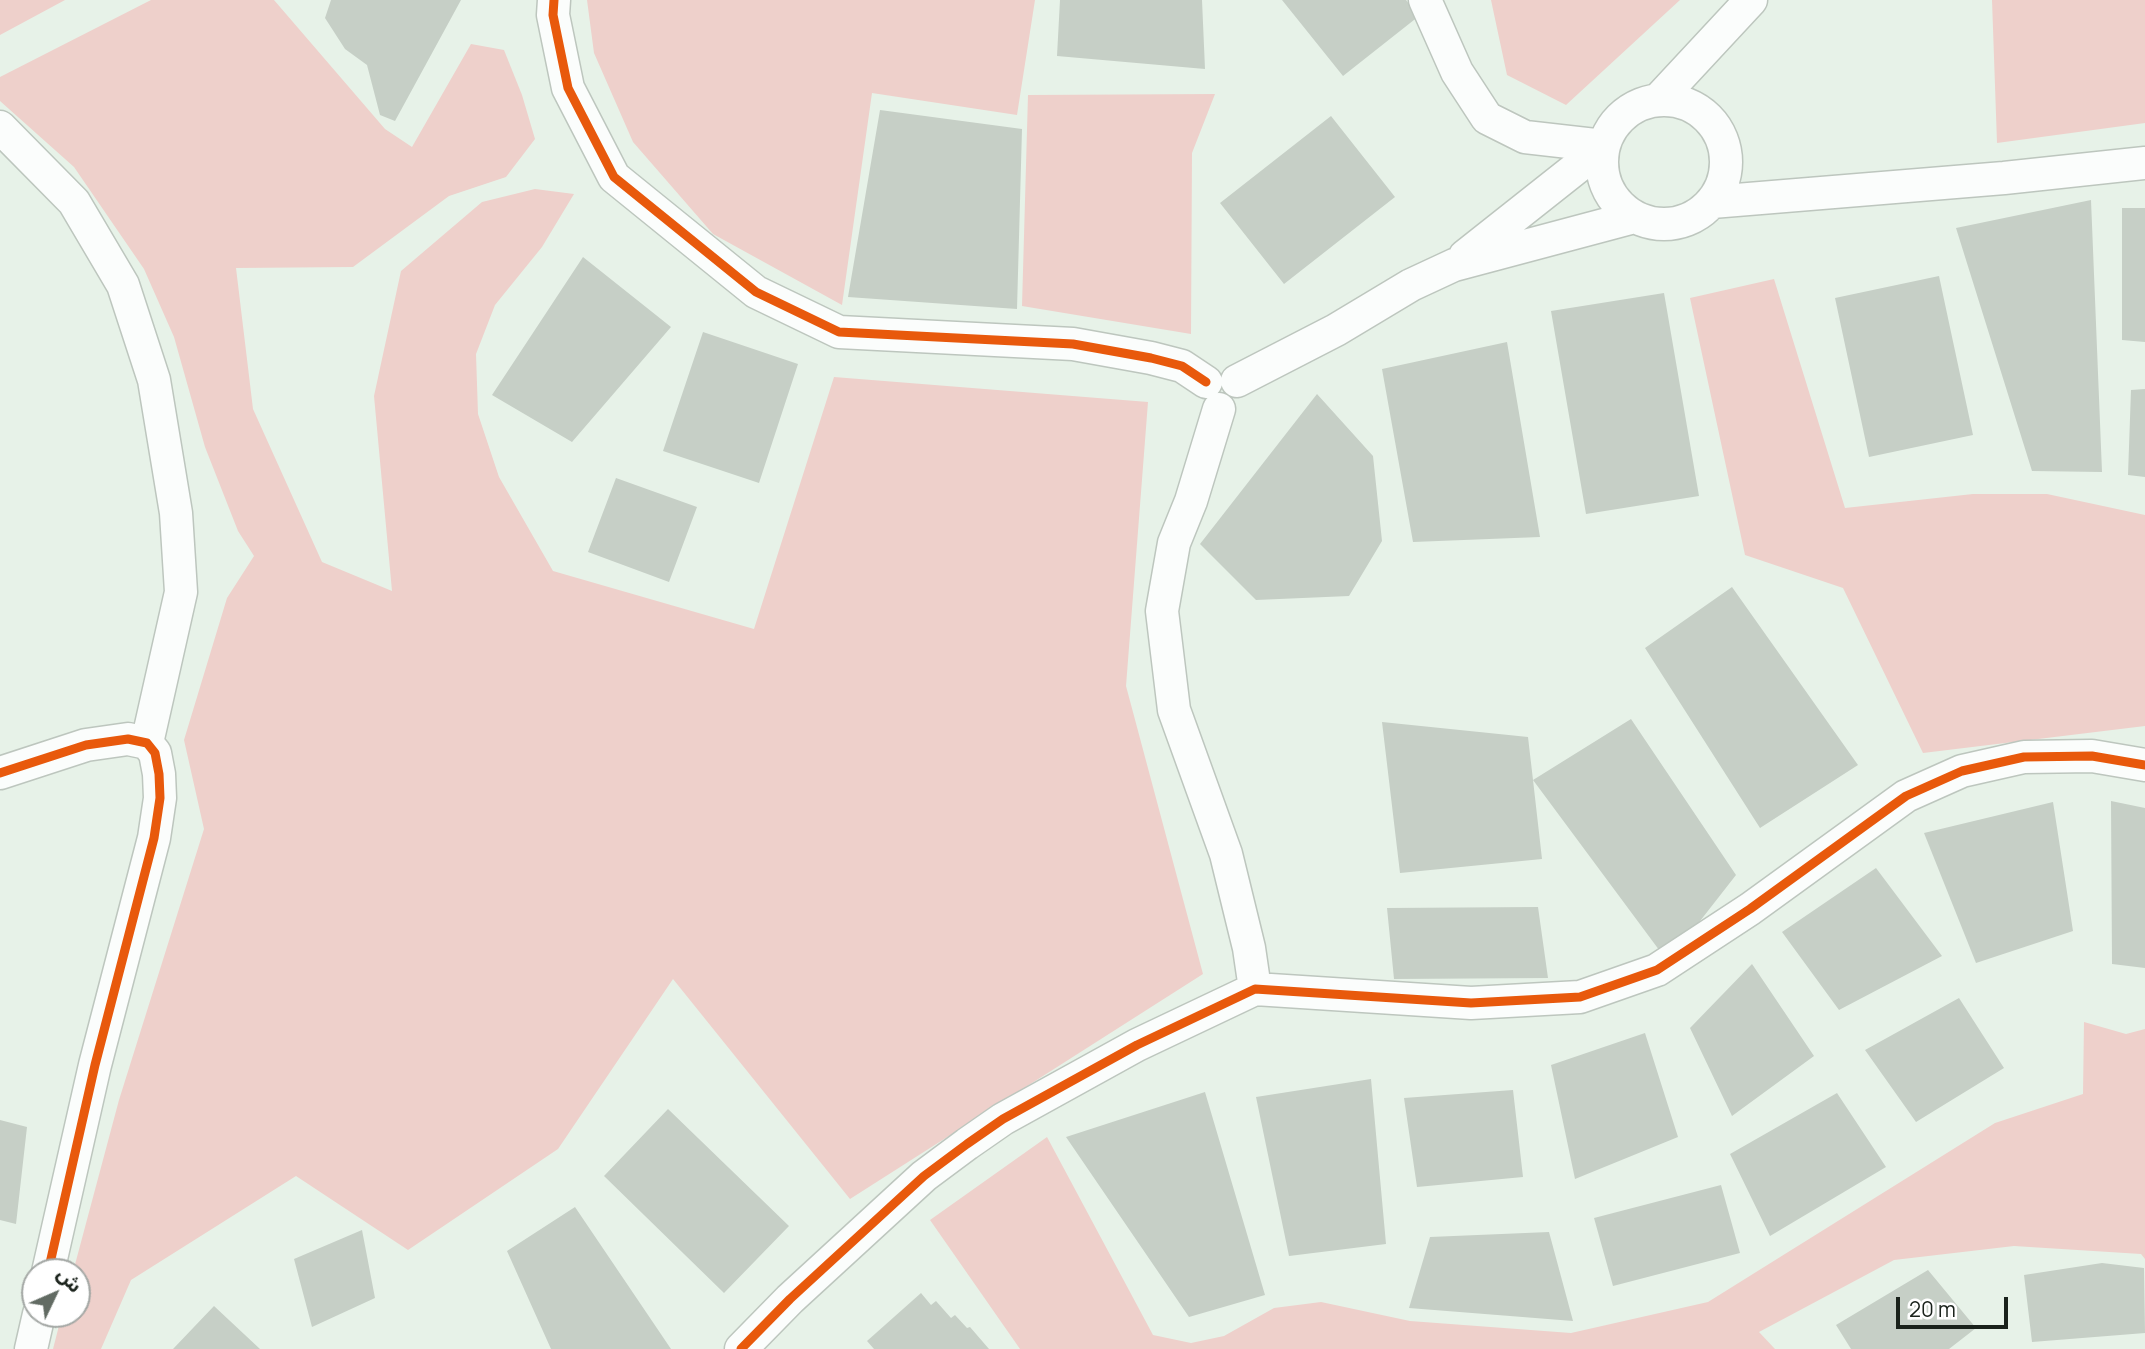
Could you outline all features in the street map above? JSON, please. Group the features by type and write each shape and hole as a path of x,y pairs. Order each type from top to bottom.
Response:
{"street":[{"path":"554,0 553,15 568,88 614,177 756,292 839,332 1073,344 1151,358 1182,366 1212,396"},
{"path":"1425,0 1457,72 1487,118 1525,137 1604,146"},
{"path":"1659,99 1751,0"},
{"path":"1659,99 1680,102 1698,110 1712,123 1723,142 1726,163 1723,184 1712,202 1695,216 1675,224 1654,224 1634,217 1617,203 1606,185 1602,166 1604,146 1611,128 1624,114 1641,104 1659,99"},
{"path":"0,127 74,202 123,285 154,380 176,513 181,592 147,743"},
{"path":"1454,265 1604,146"},
{"path":"1712,202 2004,178 2145,163"},
{"path":"1255,989 1249,948 1226,854 1174,710 1162,611 1174,543 1191,501 1215,374 1233,377 1237,381 1336,330 1411,285 1454,265 1634,217"},
{"path":"0,773 86,745 128,738 147,743 155,753 159,774 160,798 155,838 94,1065 51,1258"},
{"path":"741,1349 790,1299 924,1175 967,1144 1003,1119 1137,1045 1255,989 1471,1003 1580,997 1657,970 1750,909 1906,796 1962,771 2024,757 2092,756 2145,765"},
{"path":"31,1349 36,1328"}],"shaded area":[{"path":"0,0 65,0 0,35"},
{"path":"151,0 274,0 385,129 412,147 471,44 504,50 522,95 535,139 506,177 449,196 353,267 236,268 253,409 322,562 392,591 374,396 401,271 482,202 535,189 574,194 542,247 495,305 476,354 478,414 499,477 553,571 754,629 834,377 1148,402 1126,686 1203,974 850,1199 673,979 558,1149 408,1250 296,1176 131,1280 101,1349 53,1349 58,1328 91,1328 91,1258 77,1258 119,1100 204,829 184,740 227,598 254,556 238,531 205,447 174,337 144,269 74,167 0,101 0,77"},
{"path":"587,0 1035,0 1017,115 872,93 842,305 713,234 633,142 594,53"},
{"path":"1491,0 1680,0 1566,105 1507,75"},
{"path":"1992,0 2145,0 2145,123 1997,143"},
{"path":"1215,94 1192,153 1191,334 1022,306 1028,95"},
{"path":"1774,279 1845,508 1973,494 2047,494 2145,515 2145,726 1923,753 1843,588 1745,555 1690,298"},
{"path":"2084,1022 2126,1034 2145,1029 2145,1259 2141,1254 2014,1246 1894,1260 1759,1332 1775,1349 1020,1349 930,1220 1047,1137 1153,1335 1191,1343 1224,1336 1274,1308 1321,1302 1410,1321 1571,1333 1708,1302 1995,1123 2083,1094"}],"building":[{"path":"331,0 461,0 395,121 380,115 367,65 345,49 325,18"},
{"path":"1060,0 1202,0 1205,69 1057,56"},
{"path":"1282,0 1406,0 1419,16 1343,76"},
{"path":"880,110 1022,129 1017,309 848,297"},
{"path":"1331,116 1395,197 1284,284 1220,203"},
{"path":"2091,200 2102,472 2032,471 1956,228"},
{"path":"2122,208 2145,208 2145,342 2122,340"},
{"path":"583,257 671,327 572,442 492,395"},
{"path":"1939,276 1973,435 1869,457 1835,298"},
{"path":"1664,293 1699,496 1586,514 1551,311"},
{"path":"703,332 798,364 759,483 663,451"},
{"path":"1507,342 1540,537 1413,542 1382,369"},
{"path":"2145,389 2145,477 2128,475 2131,390"},
{"path":"1317,394 1373,456 1382,541 1349,596 1256,600 1200,544"},
{"path":"616,478 697,507 669,582 588,552"},
{"path":"1732,587 1858,765 1760,828 1645,648"},
{"path":"1631,719 1736,875 1668,962 1533,780"},
{"path":"1382,722 1528,737 1542,859 1400,873"},
{"path":"2111,801 2145,808 2145,968 2112,964"},
{"path":"2053,802 2073,931 1976,963 1924,833"},
{"path":"1876,868 1942,956 1839,1010 1782,932"},
{"path":"1538,907 1548,978 1394,979 1387,908"},
{"path":"1752,964 1814,1056 1732,1116 1690,1028"},
{"path":"1959,998 2004,1068 1916,1122 1865,1050"},
{"path":"1645,1033 1678,1137 1575,1179 1551,1065"},
{"path":"1371,1079 1386,1244 1289,1256 1256,1097"},
{"path":"1513,1090 1523,1177 1417,1187 1404,1098"},
{"path":"1205,1092 1265,1295 1189,1317 1066,1137"},
{"path":"1837,1093 1886,1167 1770,1236 1730,1154"},
{"path":"668,1109 789,1226 724,1293 604,1176"},
{"path":"0,1120 27,1127 16,1224 0,1220"},
{"path":"1721,1185 1740,1253 1613,1286 1594,1218"},
{"path":"575,1207 671,1349 551,1349 507,1251"},
{"path":"362,1230 375,1298 312,1327 294,1259"},
{"path":"1549,1232 1573,1321 1409,1308 1430,1237"},
{"path":"2102,1263 2144,1268 2145,1333 2032,1342 2024,1275"},
{"path":"1928,1270 1976,1328 1949,1349 1851,1349 1836,1325"},
{"path":"921,1293 931,1305 936,1301 951,1318 955,1315 967,1328 970,1327 989,1349 874,1349 867,1341"},
{"path":"214,1306 260,1349 173,1349"}],"cycle path":[{"path":"554,0 553,15 568,88 614,177 756,292 839,332 1073,344 1182,366 1206,382"},
{"path":"0,773 86,745 128,739 147,743 155,753 159,774 160,798 154,838 95,1065 51,1258"},
{"path":"741,1349 790,1299 924,1176 967,1144 1003,1119 1137,1045 1255,989 1471,1003 1580,997 1657,970 1750,909 1906,796 1962,771 2024,757 2092,756 2145,765"}]}
